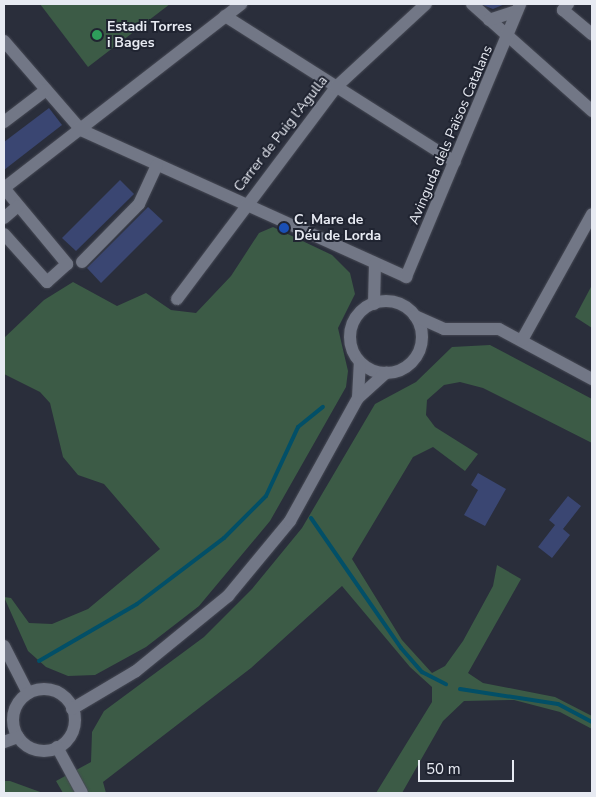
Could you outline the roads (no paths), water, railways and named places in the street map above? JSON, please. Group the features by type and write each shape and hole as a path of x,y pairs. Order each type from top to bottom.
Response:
{"street":[{"path":"4,234 47,282 67,264 4,188 241,4"},
{"name":"Carrer de Puig l'Agulla","path":"177,299 244,204 336,87 426,4"},
{"path":"472,4 592,111"},
{"path":"566,7 592,34"},
{"path":"489,20 519,8"},
{"name":"Avinguda dels Països Catalans","path":"375,264 406,277 519,8"},
{"path":"225,16 455,162"},
{"path":"4,41 81,130 375,264 374,304"},
{"path":"4,122 46,90"},
{"path":"82,262 139,204 157,165"},
{"path":"4,218 18,206"},
{"path":"522,340 592,214"},
{"path":"358,398 360,363 350,341 351,329 356,318 374,304 392,302 415,316 444,329 499,329 592,379"},
{"path":"415,316 421,345"},
{"path":"72,708 136,671 228,596 290,521 358,398 386,373 412,363 421,345 444,329"},
{"path":"360,363 386,373"},
{"path":"4,646 28,693"},
{"path":"49,689 67,700 72,708 74,726 57,747 40,750 18,737 8,721 28,693 49,689"},
{"path":"4,742 18,737"},
{"path":"57,747 82,793"}],"waterway":[{"path":"39,661 137,604 224,538 266,496 298,427 323,407"},
{"path":"311,518 401,648 422,672 446,684"},
{"path":"460,689 558,704 592,722"}],"place":[{"name":"Estadi Torres i Bages","path":"97,35"},
{"name":"C. Mare de Déu de Lorda","path":"284,228"}]}
